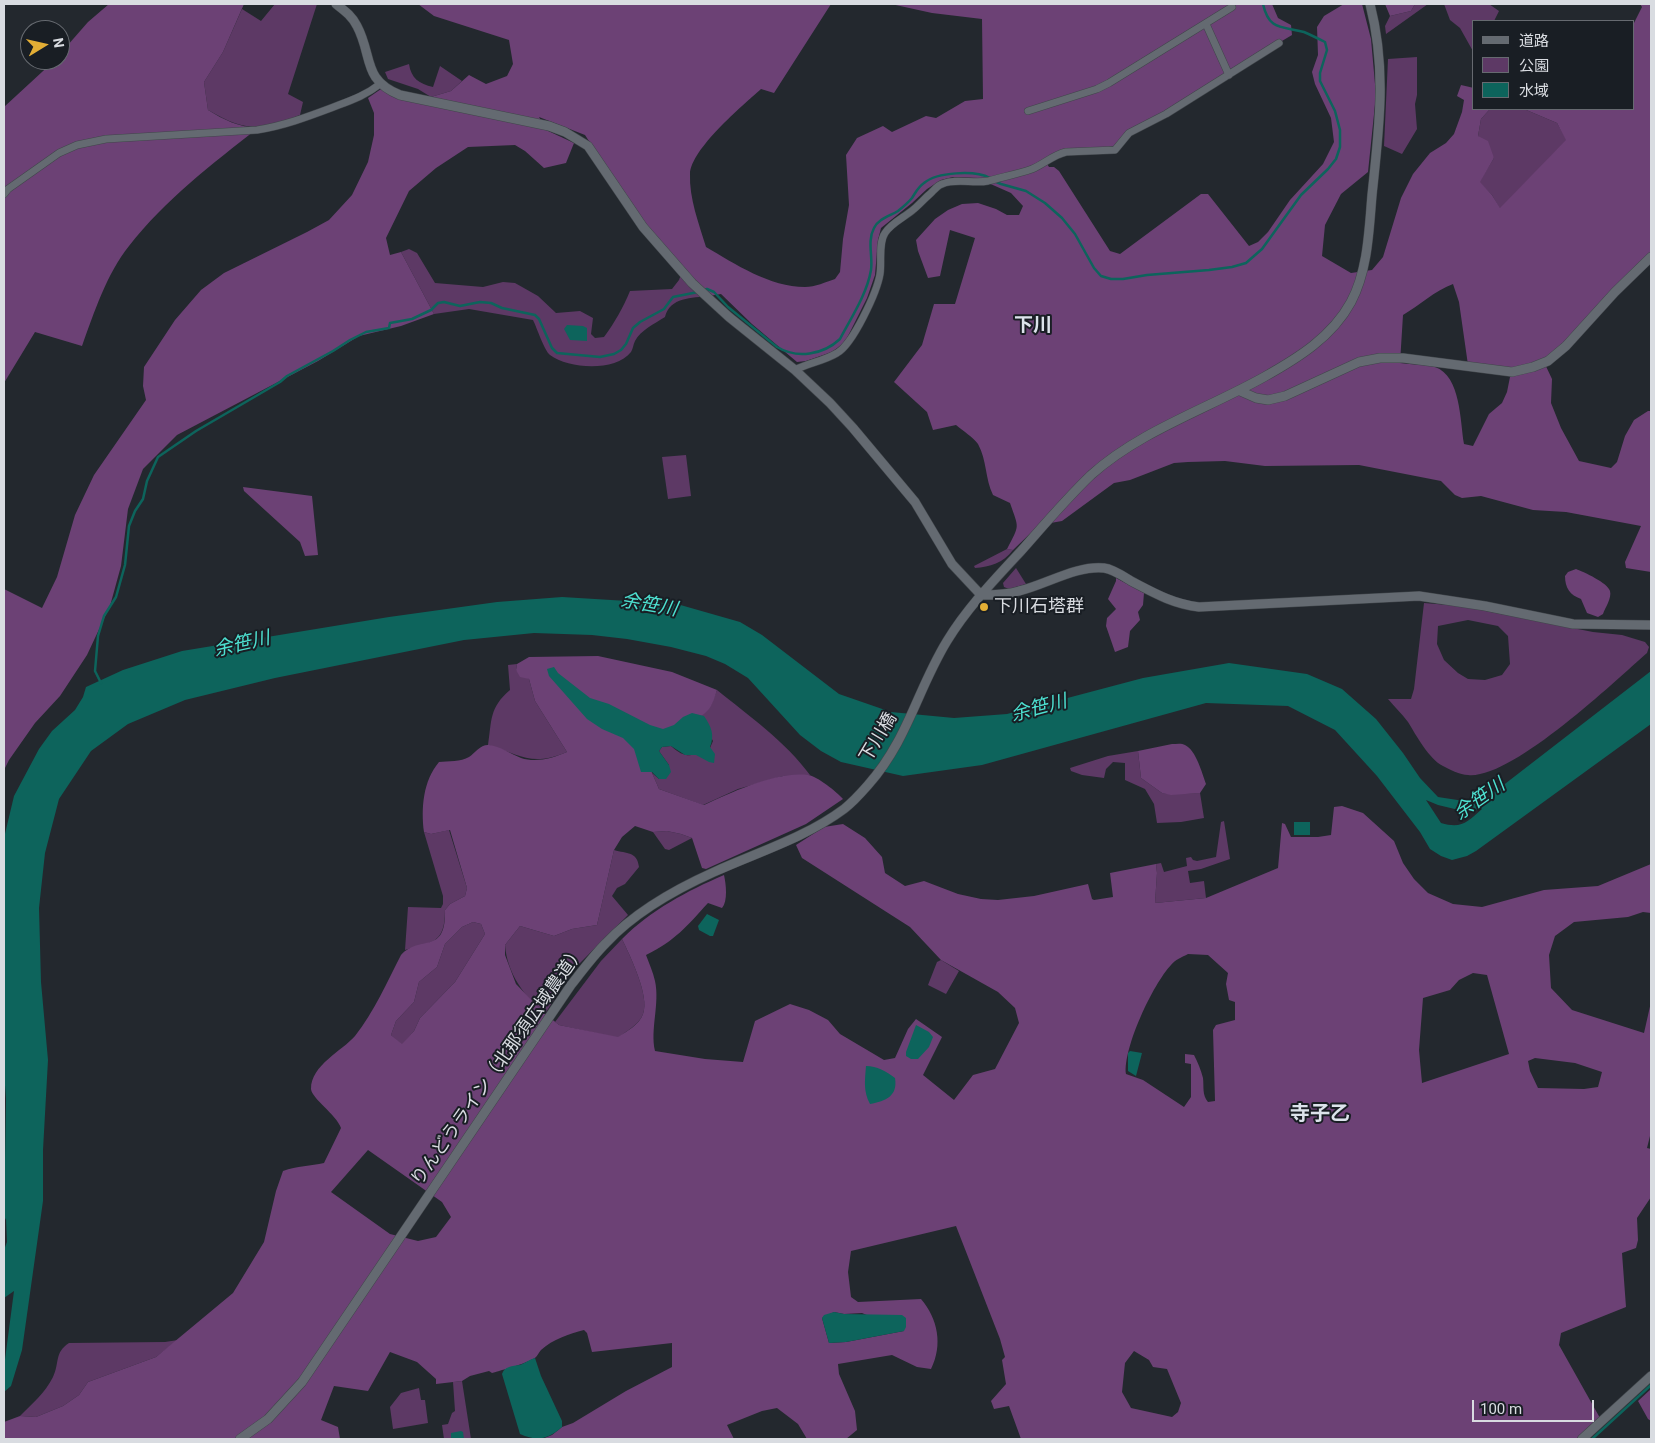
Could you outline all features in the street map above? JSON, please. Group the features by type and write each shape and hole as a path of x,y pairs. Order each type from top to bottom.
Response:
{"street":[{"path":"336,4 351,16 358,28 372,71 380,84 389,90 400,95 549,126 565,132 588,146 643,227 692,283 728,317 795,370 853,428 915,502 952,564 981,595 1004,595 1080,571 1092,568 1106,568 1168,600 1183,605 1199,607 1419,596 1485,606 1573,624 1651,626"},
{"path":"981,595 1092,474 1120,453 1152,434 1240,391 1306,352 1342,318 1353,298 1368,245 1381,92 1379,54 1370,4"},
{"path":"1028,110 1109,83 1232,7"},
{"path":"1206,24 1229,75"},
{"path":"795,370 805,364 838,353 851,340 875,292 880,276 883,235 888,229 914,210 936,188 949,182 987,181 1024,171 1037,167 1058,154 1066,152 1115,150 1130,133 1166,114 1279,44"},
{"path":"4,194 8,189 59,153 77,144 106,139 257,130 276,127 290,124 364,95 380,84"},
{"path":"1240,391 1256,398 1268,400 1286,396 1359,362 1380,358 1403,358 1512,372 1533,367 1548,361 1566,346 1615,292 1651,257"},
{"name":"下川橋","path":"858,796 877,775 896,748 945,643 981,595"},
{"name":"りんどうライン（北那須広域農道）","path":"240,1439 268,1419 302,1382 571,985 608,941 631,920 661,900 715,872 806,832 846,808 858,796"},
{"path":"1582,1439 1651,1376"}],"green space":[{"path":"275,4 317,4 288,94 303,102 300,115 274,124 253,127 233,122 208,110 204,82 223,52 242,9 261,21"},
{"path":"1415,4 1428,4 1386,34 1385,26 1390,16 1411,11"},
{"path":"1444,4 1489,4 1499,11 1494,20 1472,20 1472,49 1460,28 1450,20"},
{"path":"1417,57 1417,95 1415,104 1417,129 1402,154 1384,146 1388,59"},
{"path":"409,64 416,80 428,86 433,87 440,66 462,81 451,91 431,97 418,89 388,79 385,72"},
{"path":"1489,110 1526,110 1557,123 1567,140 1500,209 1492,195 1479,182 1494,158 1478,136 1481,119"},
{"path":"409,249 417,253 435,283 483,287 503,282 515,283 538,296 556,313 580,311 593,318 591,334 595,338 604,337 625,303 630,291 672,289 679,280 683,269 709,296 689,298 677,302 668,310 665,317 641,334 635,341 631,352 624,358 614,363 603,365 580,365 558,360 550,355 533,320 469,309 434,314 401,252"},
{"path":"686,455 691,496 668,499 662,457"},
{"path":"1007,549 1013,550 1001,561 986,567 975,568 974,566"},
{"path":"1016,568 1026,584 1009,589 1004,587 1003,583"},
{"path":"1424,603 1461,606 1593,632 1622,635 1645,642 1649,647 1647,653 1561,727 1509,762 1487,772 1465,775 1443,766 1433,758 1408,722 1388,699 1411,699 1414,689","holes":["1468,620 1498,626 1508,636 1510,664 1502,675 1485,680 1468,679 1458,673 1444,660 1437,644 1438,626"]},
{"path":"517,664 516,670 529,679 535,701 567,752 544,759 535,759 518,756 488,745 491,721 495,709 510,690 508,665"},
{"path":"717,690 778,740 810,775 783,776 738,789 703,805 659,789 652,773 659,779 669,765 659,751 662,747 671,746 686,755 695,755 710,748 713,741 700,717 711,705"},
{"path":"1138,751 1141,778 1162,793 1200,793 1204,818 1181,822 1157,823 1154,804 1145,789 1125,780 1125,763 1113,762 1106,769 1104,778 1082,775 1071,771 1070,768 1108,756"},
{"path":"1224,821 1230,859 1201,869 1188,871 1190,883 1204,881 1206,898 1155,903 1156,864 1161,863 1164,872 1187,866 1186,858 1191,857 1197,861 1216,857 1221,822"},
{"path":"449,830 467,888 465,896 450,904 445,910 443,929 435,940 405,950 408,907 441,908 443,904 443,896 424,832 431,834"},
{"path":"667,831 692,838 669,850 665,849 653,832"},
{"path":"614,850 634,856 638,862 639,867 625,884 617,888 612,896 628,915 570,973 545,1014 530,1000 518,983 509,965 505,945 520,926 554,936 572,929 597,925"},
{"path":"473,922 481,924 485,934 455,982 420,1018 414,1031 402,1045 391,1035 396,1021 414,1002 419,982 437,967 445,944 462,927"},
{"path":"622,939 642,987 644,1006 643,1014 639,1021 618,1038 559,1025 555,1022 601,961"},
{"path":"941,960 959,971 946,994 928,985 937,962"},
{"path":"178,1340 156,1357 88,1382 79,1395 63,1406 36,1417 20,1416 50,1383 55,1372 59,1354 69,1343 165,1342"},
{"path":"462,1381 471,1439 444,1439 442,1425 448,1424 452,1413 455,1411 453,1382"},
{"path":"419,1388 421,1400 425,1400 428,1423 393,1429 390,1407 401,1393"}],"shaded area":[{"path":"109,4 244,4 223,52 204,82 208,110 232,122 258,128 206,169 174,198 129,246 114,268 96,307 82,346 35,332 4,383 4,107 44,70 70,70 70,43 88,22"},
{"path":"418,4 831,4 774,93 761,89 730,117 699,153 690,174 693,202 706,247 766,279 792,286 805,287 835,279 840,272 849,205 846,155 857,138 883,126 892,132 926,116 936,118 965,101 983,99 982,19 932,13 891,4 1272,4 1278,18 1291,25 1292,35 1123,136 1114,146 1044,159 1049,167 1054,167 1059,171 1110,251 1120,254 1201,194 1208,194 1249,246 1258,242 1268,232 1290,200 1323,164 1334,142 1331,118 1315,84 1312,72 1318,55 1317,27 1324,16 1344,4 1362,4 1371,39 1376,95 1368,172 1341,194 1325,225 1322,256 1351,273 1372,270 1383,257 1401,198 1413,174 1430,153 1446,143 1454,134 1464,100 1457,96 1461,85 1472,88 1472,110 1489,110 1481,119 1478,136 1488,141 1494,158 1480,182 1492,195 1500,208 1566,140 1557,123 1526,110 1635,110 1635,21 1642,7 1640,4 1651,4 1651,254 1564,342 1543,360 1552,379 1551,403 1561,428 1579,461 1611,468 1617,462 1625,436 1634,420 1651,411 1651,572 1626,568 1625,562 1641,526 1566,512 1533,510 1481,496 1462,498 1455,495 1441,481 1359,465 1265,466 1225,461 1174,463 1130,480 1114,483 1062,521 1039,525 1013,550 1007,549 1016,530 1015,518 1010,503 993,495 978,444 956,425 933,430 927,412 894,382 922,345 934,304 955,304 975,238 950,230 940,276 928,278 916,240 935,219 948,210 962,204 978,203 1007,215 1019,215 1023,206 1011,193 977,178 953,177 941,180 927,189 881,228 875,275 867,298 845,342 832,352 806,361 797,362 752,324 721,294 709,296 644,226 585,135 539,117 546,130 574,143 566,163 544,168 525,151 515,145 468,147 436,168 409,191 386,238 390,255 401,252 434,314 401,326 359,336 318,361 177,435 143,469 128,509 121,566 110,606 87,655 60,696 35,723 4,770 4,589 42,608 57,577 75,515 94,475 146,400 143,386 144,367 175,320 201,290 224,273 329,220 352,195 368,162 374,135 374,113 368,98 381,89 403,98 431,97 451,91 469,75 486,84 507,76 513,64 509,40 434,16","holes":["1453,284 1459,302 1468,365 1515,368 1510,377 1507,392 1502,403 1489,414 1473,446 1464,444 1455,389 1444,372 1431,366 1400,363 1403,315 1433,294"]},
{"path":"1385,4 1415,4 1411,11 1390,16"},
{"path":"243,487 312,496 318,555 305,556 300,542 244,491"},
{"path":"1576,569 1600,581 1610,591 1609,600 1603,614 1598,617 1587,613 1581,599 1571,593 1567,587 1565,576 1568,572"},
{"path":"1116,578 1144,593 1143,605 1138,612 1140,620 1130,631 1128,647 1115,652 1106,626 1107,618 1116,609 1108,599"},
{"path":"598,656 672,672 717,690 709,709 692,722 661,731 628,733 643,752 659,789 704,805 769,779 783,776 808,775 821,781 843,799 806,824 706,869 702,868 692,838 667,831 653,832 635,826 622,837 614,850 597,925 572,929 554,936 520,926 505,945 505,955 516,984 543,1012 559,1025 618,1037 639,1021 643,1014 644,1006 642,987 622,939 657,910 724,875 726,897 722,908 708,903 673,938 646,955 655,981 656,990 655,1051 705,1059 743,1062 755,1021 790,1004 809,1010 828,1020 840,1034 884,1060 895,1058 908,1029 916,1019 942,1037 923,1075 954,1100 973,1075 995,1069 1019,1023 1015,1008 998,992 941,960 910,927 802,858 796,845 824,827 843,824 865,838 882,857 885,873 905,886 924,881 958,894 981,899 998,900 1034,896 1088,884 1092,899 1113,897 1110,873 1156,864 1155,903 1206,898 1278,868 1282,823 1285,824 1291,837 1331,835 1334,807 1342,806 1363,813 1394,841 1403,863 1414,879 1428,893 1453,904 1482,907 1544,890 1598,886 1651,864 1651,913 1643,912 1628,917 1574,922 1555,936 1549,955 1551,988 1572,1010 1644,1033 1651,1002 1651,1132 1647,1148 1651,1149 1651,1197 1637,1218 1638,1240 1636,1248 1622,1253 1626,1307 1561,1333 1559,1345 1600,1418 1576,1439 1021,1439 1009,1406 994,1409 991,1401 1006,1384 1002,1360 1005,1357 1000,1339 956,1226 851,1251 848,1272 851,1297 858,1302 921,1299 935,1324 938,1342 935,1360 931,1369 917,1367 892,1355 838,1364 839,1374 855,1411 857,1430 846,1439 807,1439 798,1424 777,1408 762,1411 727,1425 734,1439 542,1439 672,1367 672,1343 592,1352 587,1333 584,1330 556,1340 541,1350 536,1357 522,1364 492,1373 489,1371 470,1376 462,1381 436,1384 436,1379 417,1362 390,1352 368,1391 334,1386 321,1420 338,1427 340,1439 4,1439 4,1422 20,1416 36,1417 63,1406 79,1395 88,1382 156,1357 233,1293 264,1242 276,1191 283,1171 324,1163 341,1128 334,1117 312,1093 312,1080 321,1066 349,1042 362,1027 380,997 401,955 408,949 437,939 444,924 445,910 450,904 465,896 467,888 450,830 431,834 424,832 424,795 434,769 439,762 466,759 486,745 497,747 521,758 533,760 550,758 567,752 535,701 529,679 520,677 516,670 517,664 529,657","holes":["473,922 481,924 485,934 455,982 420,1018 414,1031 402,1044 391,1035 396,1021 414,1002 419,982 437,967 445,944 462,927","1188,954 1208,955 1228,973 1226,984 1229,1000 1235,1002 1235,1020 1216,1025 1213,1030 1215,1101 1208,1102 1205,1097 1203,1078 1194,1055 1185,1054 1185,1063 1191,1064 1191,1097 1184,1107 1143,1080 1126,1074 1129,1049 1148,1001 1164,974 1177,960","1473,973 1487,975 1509,1054 1422,1083 1419,1050 1423,998 1450,990 1459,980","1535,1058 1575,1063 1602,1072 1598,1087 1584,1089 1538,1088 1530,1071 1528,1061","368,1150 442,1202 451,1217 436,1237 418,1241 390,1234 331,1192","834,1312 844,1314 862,1313 904,1331 846,1342 829,1343 822,1318","1134,1351 1149,1360 1153,1367 1167,1369 1181,1403 1178,1412 1172,1417 1131,1408 1122,1392 1125,1363"]},
{"path":"1172,744 1185,745 1195,757 1206,784 1200,793 1171,795 1162,793 1141,778 1138,751"},
{"path":"1651,1389 1651,1421 1638,1401"}],"water":[{"path":"567,325 587,328 587,341 570,340 564,329"},
{"name":"余笹川","path":"562,597 677,604 740,622 762,635 839,694 891,712 954,718 1007,714 1143,678 1229,663 1307,674 1342,689 1376,719 1420,778 1438,797 1464,801 1488,797 1651,671 1651,724 1476,851 1467,856 1452,860 1430,849 1420,832 1377,776 1335,730 1288,706 1206,703 982,765 903,776 841,762 821,751 800,735 748,678 725,664 706,656 671,647 592,635 534,633 464,640 275,678 185,700 128,724 91,751 59,799 45,853 39,908 41,982 48,1060 43,1150 43,1201 22,1350 11,1386 4,1392 4,1367 14,1291 4,1298 4,1250 7,1242 6,1218 4,1222 6,1099 4,1071 4,838 14,796 39,749 52,731 75,710 83,697 86,687 123,670 182,651 389,617 497,602","holes":["1426,800 1463,811 1482,809 1464,823 1448,825 1441,823"]},
{"path":"554,667 558,673 590,698 609,704 650,725 663,729 674,725 683,717 692,713 704,716 712,731 710,747 715,754 714,763 696,755 685,755 671,746 662,747 659,751 669,765 671,772 666,779 659,779 652,772 641,772 634,749 623,738 602,729 587,719 549,676 547,669"},
{"path":"1294,822 1310,822 1310,835 1294,835"},
{"path":"707,914 719,920 713,936 699,930 698,926"},
{"path":"916,1025 929,1032 933,1037 929,1047 918,1059 911,1059 906,1056 906,1052"},
{"path":"1130,1051 1142,1053 1136,1076 1128,1071 1128,1053"},
{"path":"866,1066 881,1069 895,1078 895,1089 890,1097 870,1104 865,1090"},
{"path":"834,1312 844,1314 902,1315 906,1318 906,1327 904,1331 846,1342 829,1343 822,1318 824,1315"},
{"path":"535,1358 541,1376 562,1421 562,1427 547,1437 542,1438 532,1438 520,1434 502,1374 507,1368 520,1365"},
{"path":"463,1432 464,1439 451,1439 451,1433"}],"waterway":[{"path":"994,181 1026,191 1045,203 1062,218 1075,234 1094,268 1101,276 1111,279 1123,279 1209,270 1246,263 1262,249 1301,195 1328,169 1336,159 1340,147 1340,130 1335,111 1320,81 1320,73 1327,50 1325,42 1304,32 1283,28 1273,23 1269,19 1263,4"},
{"path":"703,290 707,289 714,292 728,307 777,347 785,351 801,354 826,349 840,339 862,297 871,270 872,233 878,222 902,208 920,186 930,179 956,173 983,175 990,178"},
{"path":"101,683 95,671 98,636 104,616 116,597 125,565 129,526 135,511 143,499 147,481 158,457 196,431 350,340 366,332 389,328 390,323 412,319 431,310 438,303 444,302 460,306 480,302 491,303 502,308 535,315 539,319 552,348 557,353 600,357 614,354 621,350 626,344 633,328 664,309 673,297 698,292"},
{"path":"1592,1439 1651,1385"}],"place":[{"name":"下川石塔群","path":"984,607"}],"district":[{"name":"下川","path":"1033,326"},
{"name":"寺子乙","path":"1320,1115"}]}
